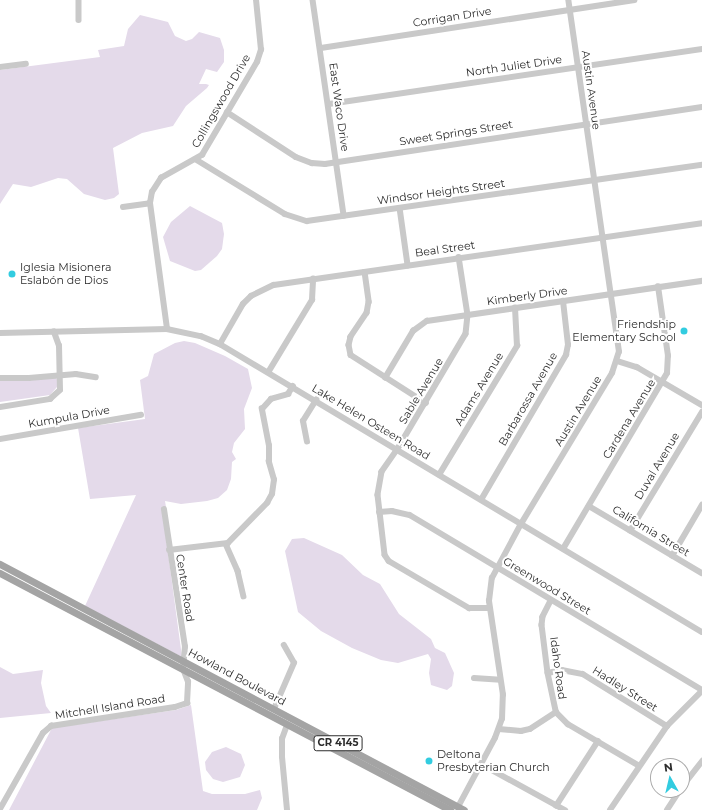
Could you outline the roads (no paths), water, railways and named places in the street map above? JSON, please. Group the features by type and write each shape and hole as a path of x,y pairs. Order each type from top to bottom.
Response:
{"main road":[{"name":"Howland Boulevard","path":"0,564 460,809"},
{"name":"Howland Boulevard","path":"0,573 450,810"}],"street":[{"path":"79,0 79,20"},
{"name":"Collingswood Drive","path":"167,328 150,203 152,192 161,178 197,160 257,62 261,50 256,0"},
{"name":"East Waco Drive","path":"313,0 344,216"},
{"name":"Austin Avenue","path":"460,809 499,729 503,705 489,608 490,586 497,567 617,361 619,352 568,0"},
{"name":"Corrigan Drive","path":"321,48 634,0"},
{"name":"North Juliet Drive","path":"328,104 702,49"},
{"path":"0,67 26,64"},
{"name":"Sweet Springs Street","path":"227,112 296,157 312,163 337,162 586,123 702,107"},
{"name":"Windsor Heights Street","path":"197,160 298,220 316,221 702,165"},
{"path":"123,207 150,203"},
{"path":"400,208 408,265"},
{"name":"Beal Street","path":"220,344 243,304 251,296 274,285 702,223"},
{"name":"Sable Avenue","path":"459,257 468,315 468,324 464,340 398,449 382,472 378,494 379,512 385,555 389,561 469,608 489,608"},
{"path":"365,272 369,302 367,313 349,345 355,360 426,403"},
{"path":"269,372 312,300 313,279"},
{"name":"Kimberly Drive","path":"385,378 418,325 427,321 563,300 702,281"},
{"name":"Cardena Avenue","path":"563,550 667,373 668,356 658,287"},
{"name":"Barbarossa Avenue","path":"481,500 566,355 568,345 563,300"},
{"name":"Adams Avenue","path":"439,475 517,346 515,308"},
{"name":"Lake Helen Osteen Road","path":"0,333 167,328 201,336 220,344 293,386 563,550 702,632"},
{"path":"0,408 50,399 60,390 59,346 54,332"},
{"path":"617,361 637,367 702,405"},
{"path":"0,378 29,378 76,374 96,377"},
{"path":"169,550 226,544 254,517 272,494 273,473 269,462 269,446 262,409 271,399 288,394 293,386"},
{"path":"307,442 303,421 316,400"},
{"name":"Duval Avenue","path":"630,531 702,412"},
{"name":"Kumpula Drive","path":"0,439 141,415"},
{"path":"672,556 702,505"},
{"name":"California Street","path":"589,506 702,573"},
{"name":"Center Road","path":"164,510 184,647 183,669"},
{"name":"Greenwood Street","path":"379,512 392,511 410,515 551,601 702,690"},
{"path":"226,544 238,571 244,596"},
{"name":"Idaho Road","path":"551,601 543,617 542,625 548,673 556,712 568,724 638,765"},
{"path":"274,710 294,663 284,646"},
{"name":"Mitchell Island Road","path":"0,809 43,733 51,726 175,707 187,703 188,682 183,669"},
{"name":"Hadley Street","path":"548,673 562,670 583,674 667,726"},
{"path":"474,678 500,680"},
{"path":"610,810 638,765 667,726 702,690"},
{"path":"499,729 521,731 530,729 556,712"},
{"path":"287,725 282,739 282,757 287,810"},
{"path":"556,806 598,741"},
{"path":"690,777 702,762"},
{"path":"482,764 565,810"},
{"path":"667,810 675,798"}],"place":[{"name":"Iglesia Misionera Eslabón de Dios","path":"12,274"},
{"name":"Friendship Elementary School","path":"684,331"},
{"name":"Deltona Presbyterian Church","path":"429,761"}]}
